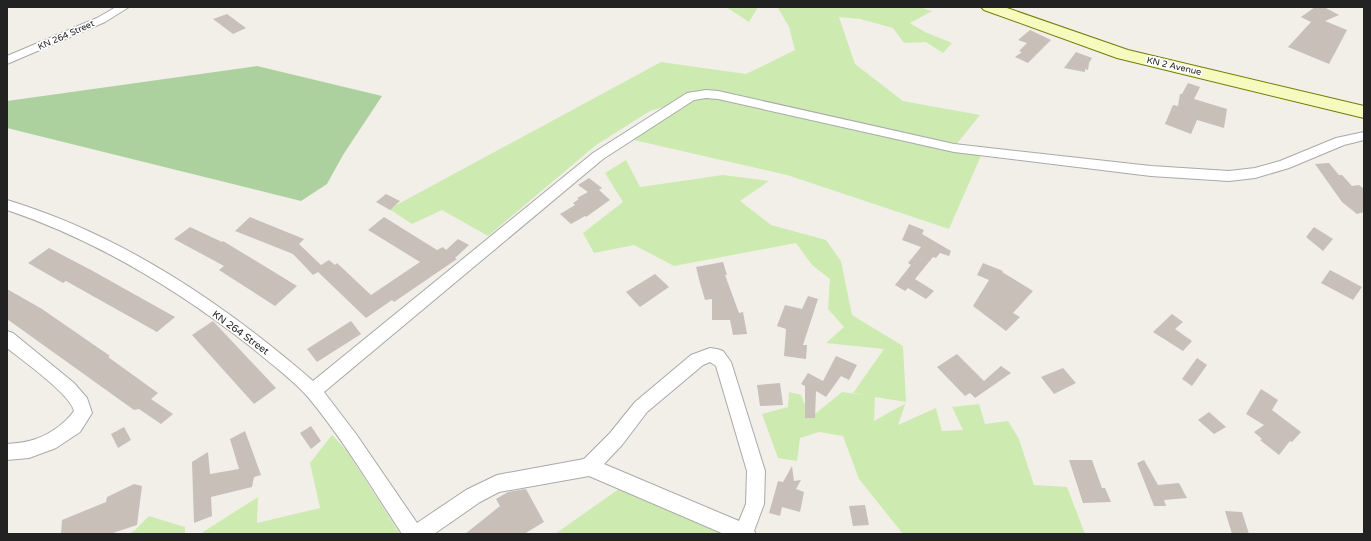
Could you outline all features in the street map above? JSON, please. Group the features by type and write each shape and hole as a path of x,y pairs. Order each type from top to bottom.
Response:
{"main road":[{"name":"KN 2 Avenue","path":"989,7 1097,47 1364,112"}],"street":[{"name":"KN 264 Street","path":"7,60 101,20 124,7"},
{"path":"313,391 598,156 690,96 706,94 718,95 954,148 1151,170 1229,176 1255,173 1284,165 1341,141 1364,136"},
{"name":"KN 264 Street","path":"7,205 37,215 104,244 168,280 239,329 271,354 313,391 350,440 413,534"},
{"path":"7,338 68,388 82,403 83,413 74,426 50,442 29,450 7,452"},
{"path":"417,534 473,496 497,484 589,467 745,534 755,504 756,471 723,362 717,356 710,355 697,360 641,407 616,439 589,467"}],"green space":[{"path":"726,7 758,7 749,22"},
{"path":"774,7 919,7 932,11 910,23 925,32 952,43 943,53 926,42 904,43 893,28 860,19 839,17 855,64 903,101 980,115 955,146 983,151 949,229 787,175 625,138 701,96 650,111 596,145 488,236 442,210 412,224 389,209 661,62 746,74 795,50 789,27 778,8"},
{"path":"257,66 382,96 343,155 327,184 301,201 7,128 7,101"},
{"path":"626,160 640,187 723,175 769,181 740,201 771,225 826,240 841,261 852,315 903,346 906,402 875,397 874,421 906,403 898,425 936,408 942,431 963,430 952,407 979,404 985,424 1008,421 1019,439 1034,485 1067,487 1085,534 903,534 859,479 843,436 819,432 800,438 797,461 778,458 762,414 788,407 789,392 801,395 810,418 842,392 864,395 853,393 884,349 826,343 844,327 828,309 830,279 812,265 796,243 674,266 634,245 594,253 583,233 623,202 605,173"},
{"path":"332,435 347,451 400,534 203,534 203,532 258,497 257,523 320,508 310,463"},
{"path":"623,486 729,534 555,534"},
{"path":"149,516 185,527 185,534 128,534 134,531"}],"building":[{"path":"1315,7 1324,7 1339,15 1325,21 1347,30 1329,64 1288,47 1311,22 1301,17"},
{"path":"227,14 246,28 233,34 213,19"},
{"path":"1030,30 1051,40 1028,63 1015,57 1022,52 1019,51 1027,43 1018,40"},
{"path":"1076,52 1092,58 1089,63 1088,70 1085,69 1085,72 1064,68"},
{"path":"1188,83 1200,87 1194,99 1227,109 1224,128 1197,120 1191,134 1165,124 1173,105 1178,106 1180,94 1182,94"},
{"path":"1329,163 1339,175 1342,175 1352,186 1359,185 1364,189 1364,212 1357,214 1342,202 1315,164"},
{"path":"589,178 602,188 599,190 610,200 586,217 585,216 571,224 560,214 575,205 573,203 579,199 577,198 588,192 578,185"},
{"path":"386,194 400,201 390,210 376,202"},
{"path":"250,217 304,239 299,244 321,265 329,260 335,265 337,263 371,295 420,262 368,230 384,217 437,250 443,247 446,250 458,239 469,245 455,258 457,259 394,302 392,300 366,318 318,272 313,275 293,254 235,231"},
{"path":"909,224 924,230 922,234 951,251 949,256 940,253 936,258 933,257 915,279 934,291 926,299 908,288 905,291 895,285 911,265 908,263 921,247 902,240"},
{"path":"190,227 222,242 223,241 297,286 275,306 219,270 224,266 174,239"},
{"path":"1314,227 1333,239 1323,251 1306,237"},
{"path":"49,248 175,317 157,332 66,281 63,283 28,263"},
{"path":"723,262 727,275 725,275 739,313 743,312 747,334 733,335 730,320 712,320 712,299 705,300 696,267"},
{"path":"983,263 1003,271 1002,272 1033,291 1013,313 1020,317 1006,331 973,306 989,280 977,275"},
{"path":"1330,270 1362,287 1353,300 1321,283"},
{"path":"655,274 669,287 640,307 626,292"},
{"path":"7,289 42,309 110,356 108,357 158,393 151,399 173,414 161,424 139,409 134,410 7,319"},
{"path":"808,296 818,299 803,345 807,345 806,359 784,356 786,329 777,326 785,305 802,309"},
{"path":"1172,314 1183,322 1175,329 1192,341 1183,351 1153,332"},
{"path":"213,321 276,388 254,404 192,335"},
{"path":"351,321 361,334 317,362 307,349"},
{"path":"957,354 984,381 1001,366 1011,373 975,398 970,393 965,396 937,367"},
{"path":"836,356 857,365 849,380 841,376 826,397 816,391 815,418 805,418 805,386 801,384 808,373 823,381"},
{"path":"1197,358 1207,365 1192,386 1182,379"},
{"path":"1063,368 1076,383 1054,394 1041,377"},
{"path":"780,383 783,405 760,406 757,385"},
{"path":"1261,389 1278,400 1272,410 1301,432 1292,442 1290,441 1279,455 1260,440 1262,439 1254,432 1264,425 1246,414"},
{"path":"1209,412 1226,427 1214,434 1198,420"},
{"path":"311,426 321,441 311,449 300,433"},
{"path":"124,427 131,440 118,448 111,434"},
{"path":"245,431 261,475 254,477 252,487 211,497 212,516 194,523 192,462 208,452 210,474 239,469 230,439"},
{"path":"1069,460 1092,460 1102,488 1105,488 1111,502 1083,503"},
{"path":"1144,460 1158,485 1179,483 1187,498 1164,500 1166,506 1154,506 1137,463"},
{"path":"792,466 794,481 801,480 796,489 804,492 800,512 782,507 780,516 769,513 778,481 783,482"},
{"path":"134,484 142,486 137,525 110,534 61,534 62,520 106,502 107,497"},
{"path":"526,489 544,522 524,534 465,534 500,506 496,499 508,492"},
{"path":"865,505 869,525 853,526 849,506"},
{"path":"1225,511 1242,512 1249,534 1232,534"}]}
